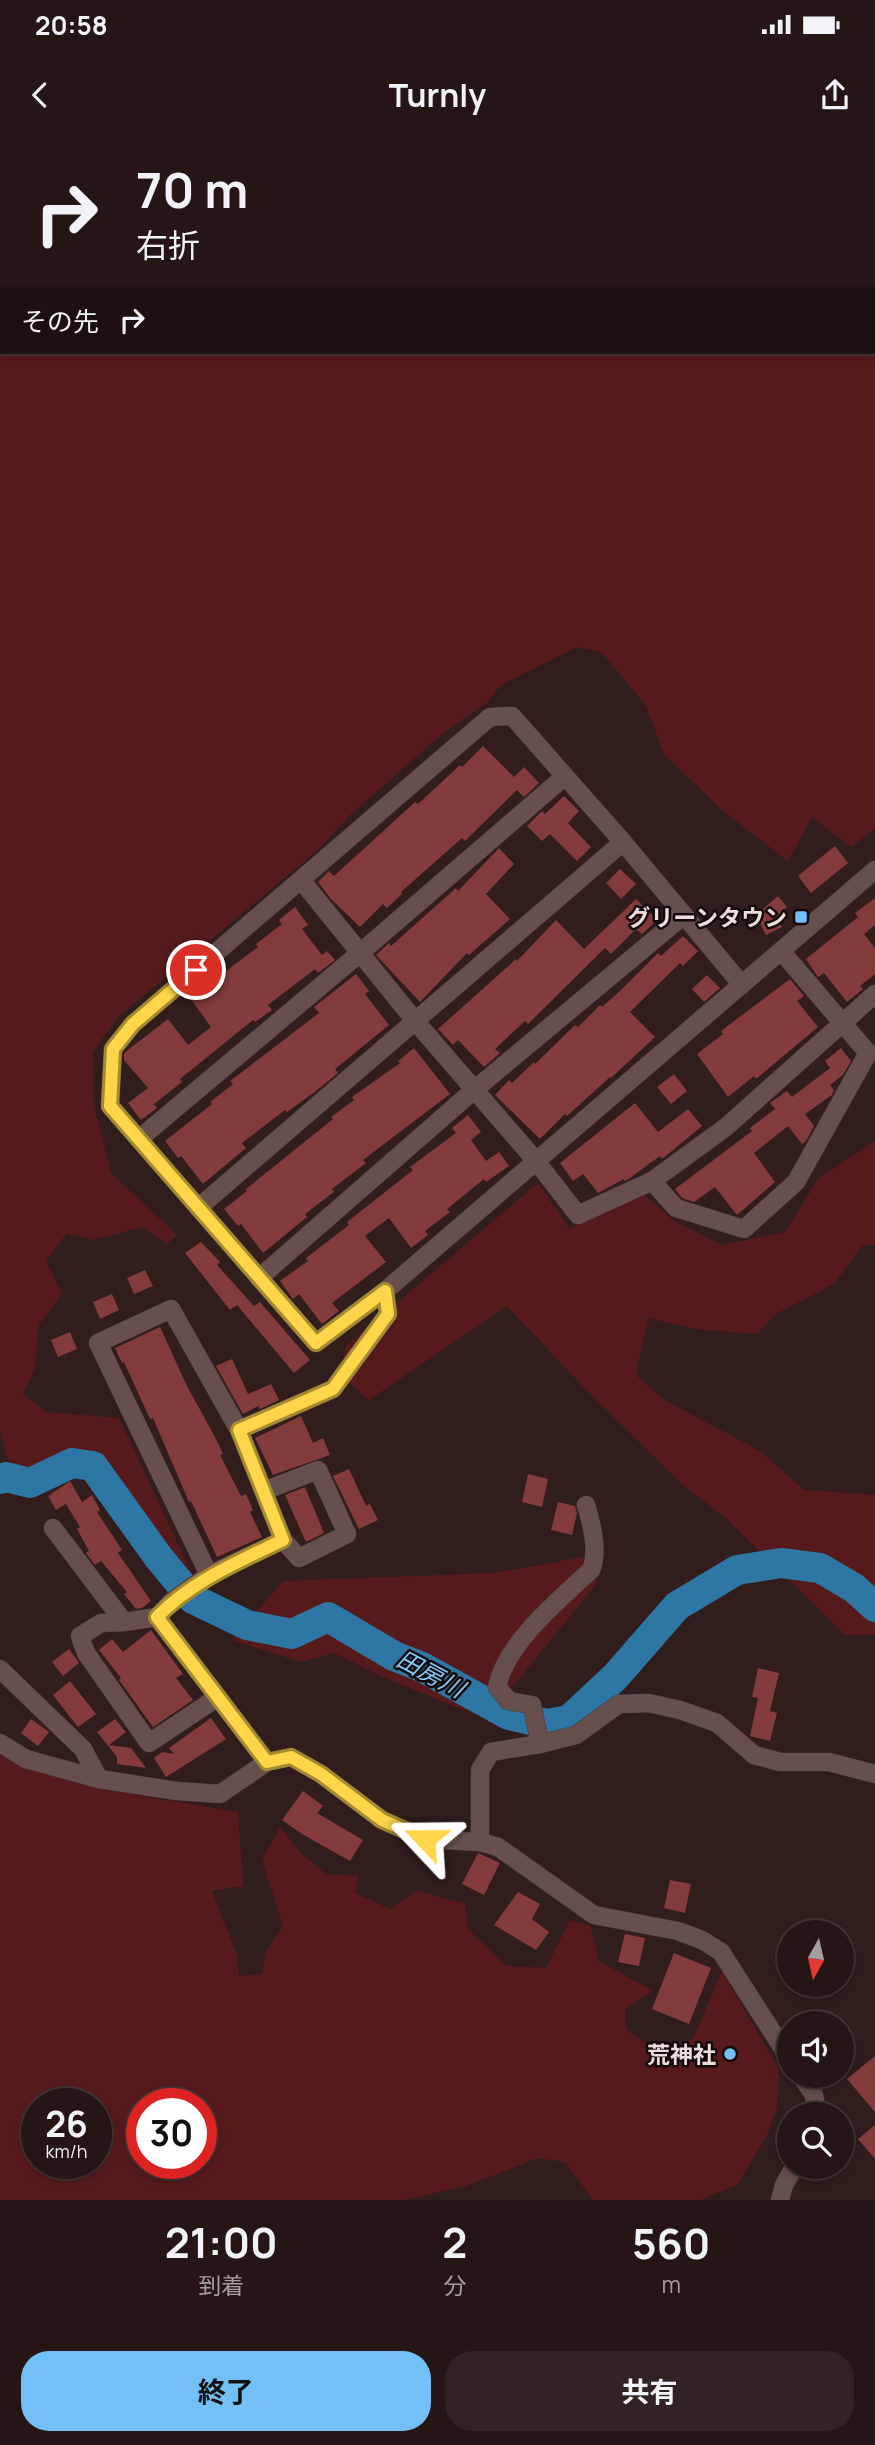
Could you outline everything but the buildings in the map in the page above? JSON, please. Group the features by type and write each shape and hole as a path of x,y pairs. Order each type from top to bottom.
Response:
{"street":[{"path":"742,985 623,842 512,716 490,717 133,1024 113,1049 110,1106 316,1343 385,1291 782,952 875,870"},
{"path":"139,1139 564,777"},
{"path":"198,1208 623,842"},
{"path":"301,880 416,1022 579,1215 652,1181 726,1127 875,994"},
{"path":"259,1278 474,1090 684,915"},
{"path":"652,1181 676,1209 744,1229 796,1182 872,1053 842,1023 782,952"},
{"path":"239,1430 333,1389 388,1314 385,1291"},
{"path":"205,1579 98,1343 172,1309 239,1430 283,1540 299,1558 347,1534 318,1470 264,1491"},
{"path":"540,1740 532,1705 509,1700 497,1687 500,1672 535,1622 591,1570 595,1561 591,1521 586,1505"},
{"path":"53,1528 124,1622"},
{"path":"218,1697 149,1742 86,1653 80,1636 101,1623 157,1617 172,1601 205,1579 283,1540"},
{"path":"157,1617 267,1762"},
{"path":"0,1669 83,1749 99,1779"},
{"path":"480,1842 480,1770 491,1752 540,1740 576,1735 619,1704 649,1703 717,1723 754,1755 780,1762 830,1762 875,1774"},
{"path":"0,1743 26,1759 99,1779 177,1791 220,1794 267,1762 291,1757 321,1774 382,1820 425,1839 480,1842 498,1847 594,1915 678,1931 702,1940 720,1952 777,2040"},
{"path":"780,2200 788,2179"}],"shaded area":[{"path":"0,354 875,354 875,829 851,847 812,817 788,861 722,810 664,754 645,704 601,652 577,647 501,685 487,703 442,734 350,815 318,850 118,1017 93,1052 94,1106 111,1173 177,1235 167,1244 143,1227 93,1240 67,1233 46,1261 62,1294 39,1325 34,1371 23,1394 46,1412 119,1418 192,1574 164,1578 95,1465 76,1453 22,1472 8,1459 0,1431"},
{"path":"875,1141 875,1245 863,1245 834,1284 776,1314 757,1334 695,1329 648,1318 636,1375 663,1399 760,1451 804,1490 875,1495 875,1635 845,1635 728,1520 682,1484 591,1395 507,1306 369,1400 342,1376 345,1347 538,1183 570,1229 637,1188 673,1220 722,1245 785,1232 819,1178"},
{"path":"583,1557 597,1583 515,1684 464,1710 392,1681 334,1653 300,1662 232,1640 283,1581 494,1573"},
{"path":"0,1753 28,1766 87,1784 238,1812 243,1886 212,1891 237,1956 239,1976 262,1974 265,1954 283,1925 262,1860 280,1827 301,1853 326,1874 358,1876 355,1893 390,1909 417,1891 465,1904 468,1929 506,1966 546,1968 570,1920 590,1925 599,1961 653,1991 625,2009 626,2029 651,2044 666,2046 693,2039 722,1971 777,2066 777,2108 767,2135 737,2185 700,2200 593,2200 565,2162 538,2158 466,2186 405,2200 0,2200"}],"waterway":[{"name":"田房川","path":"0,1479 6,1477 30,1483 72,1463 93,1466 159,1558 193,1599 247,1625 292,1634 328,1617 394,1656 422,1667 509,1715 547,1724 569,1720 615,1677 677,1606 737,1570 781,1563 820,1568 854,1588 875,1607"}],"place":[{"name":"グリーンタウン","path":"801,917"},
{"name":"荒神社","path":"730,2054"}],"route":[{"path":"196,970 133,1024 113,1049 110,1106 316,1343 385,1291 388,1314 333,1389 239,1430 283,1540 209,1576 172,1601 157,1617 267,1762 291,1757 321,1774 382,1820 425,1839"}]}
